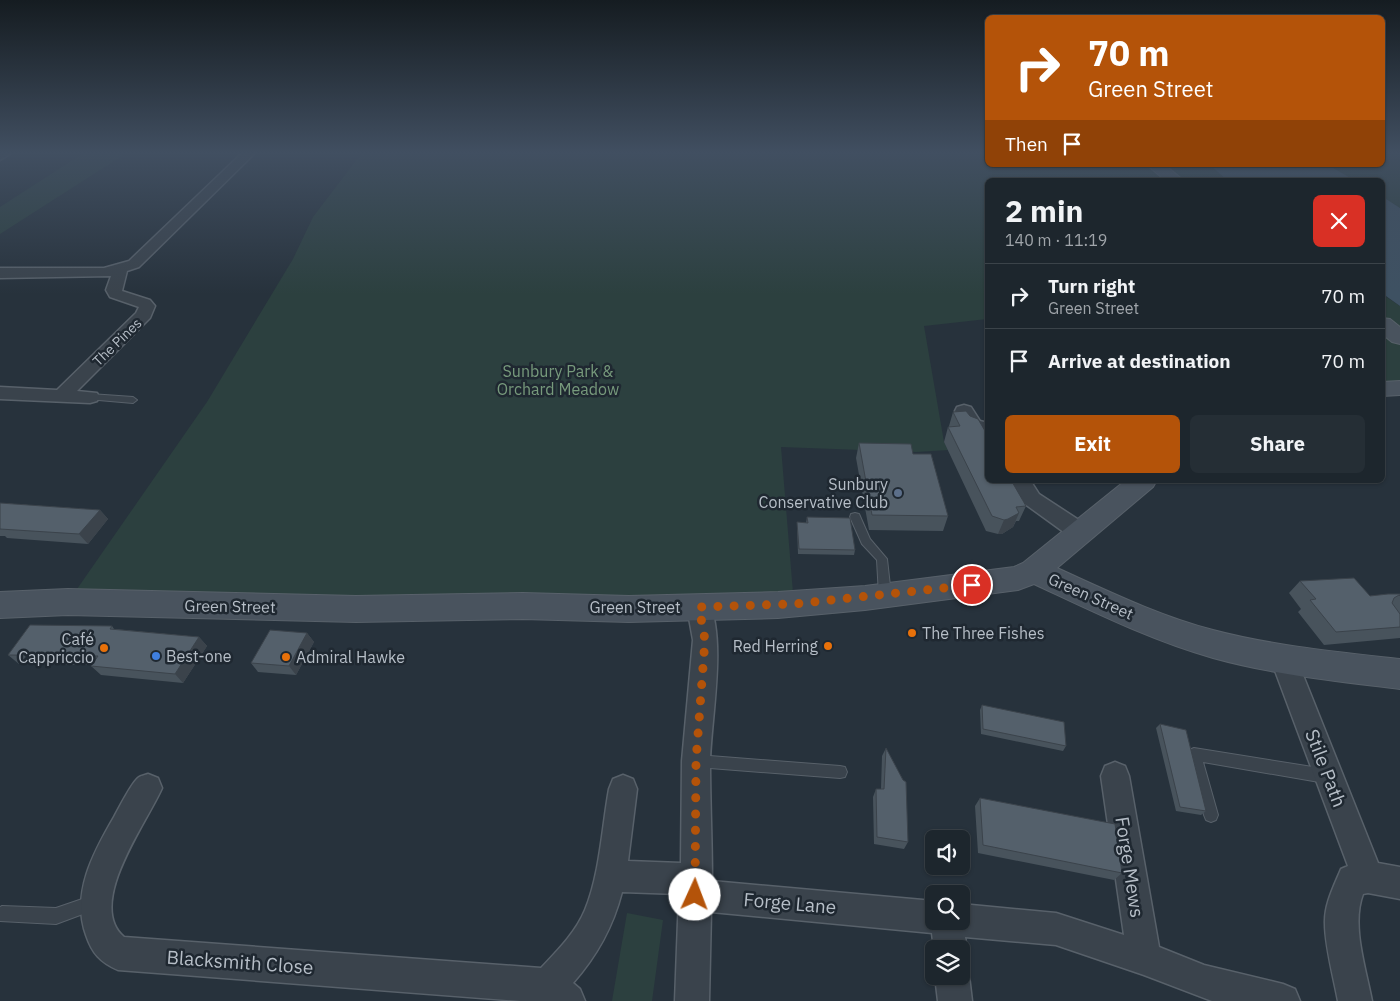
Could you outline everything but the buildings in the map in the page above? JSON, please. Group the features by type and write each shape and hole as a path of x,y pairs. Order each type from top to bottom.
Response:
{"street":[{"path":"0,273 105,273 120,270 143,258 201,201"},
{"name":"The Pines","path":"61,396 144,315 147,306 144,303 116,294 114,290 120,270"},
{"path":"1385,326 1400,337"},
{"path":"1385,389 1400,388"},
{"path":"0,393 90,397"},
{"path":"964,411 973,425 985,429"},
{"path":"1021,483 1032,499 1080,532"},
{"path":"1034,571 1140,483"},
{"name":"Green Street","path":"0,605 68,602 356,608 523,606 629,609 786,605 885,596 1007,581 1034,571 1149,621 1212,643 1284,660 1400,674"},
{"path":"692,1001 696,761 705,640 699,607"},
{"name":"Stile Path","path":"1284,660 1368,877"},
{"name":"Forge Mews","path":"1115,776 1144,958"},
{"name":"Blacksmith Close","path":"148,788 102,873 96,902 97,923 105,941 118,953 558,993 567,966 586,938 600,911 610,876 623,789"},
{"path":"610,876 695,887"},
{"path":"1355,1001 1341,924 1352,880 1368,877 1400,883"},
{"name":"Forge Lane","path":"695,887 925,916"},
{"path":"970,921 1056,928 1144,958 1204,982 1283,1001"},
{"path":"953,985 955,1001"}],"lane":[{"path":"90,397 133,400"},
{"path":"855,517 866,541 882,559 885,596"},
{"path":"1210,815 1194,754 1328,776"},
{"path":"696,761 840,772"},
{"path":"2,914 56,916 96,902"}],"green space":[{"path":"10,201 52,201 0,234 0,207"},
{"name":"Sunbury Park & Orchard Meadow","path":"325,201 985,201 985,319 924,326 944,442 948,450 916,452 781,447 794,605 68,602 207,402 293,259 313,217"},
{"path":"1389,201 1400,201 1400,208"},
{"path":"1385,296 1400,306 1400,332 1385,321"},
{"path":"1385,326 1400,337 1400,388 1385,389"},
{"path":"627,913 663,920 652,1001 612,1001"}],"water":[{"path":"1385,201 1389,201 1400,208 1400,306 1385,295"}],"place":[{"name":"Sunbury Conservative Club","path":"898,493"},
{"name":"The Three Fishes","path":"912,633"},
{"name":"Red Herring","path":"828,646"},
{"name":"Café Cappriccio","path":"104,648"},
{"name":"Best-one","path":"156,656"},
{"name":"Admiral Hawke","path":"286,657"}],"route":[{"path":"695,895 696,761 705,640 699,607 794,604 972,585"}]}
